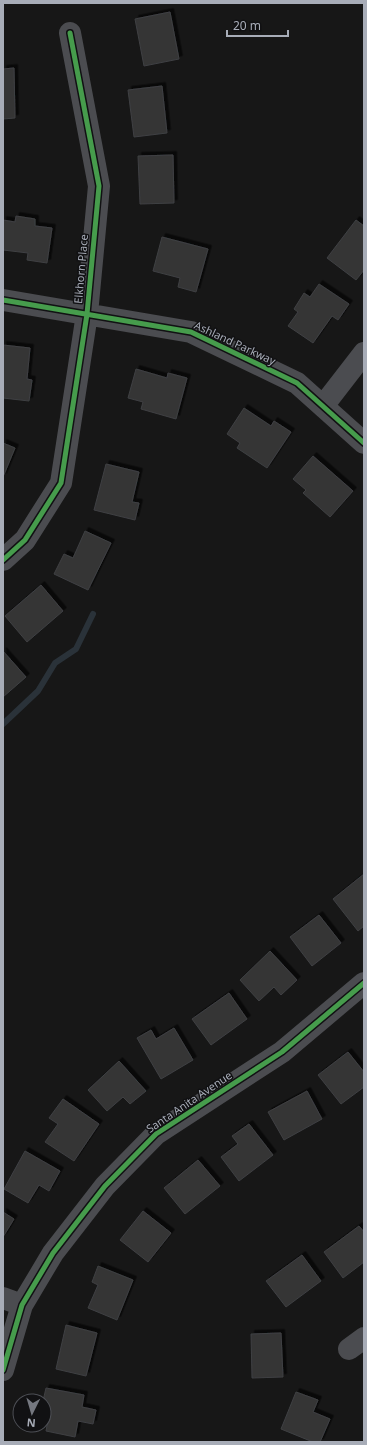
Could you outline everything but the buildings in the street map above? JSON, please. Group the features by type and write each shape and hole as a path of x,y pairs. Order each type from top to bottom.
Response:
{"street":[{"name":"Elkhorn Place","path":"3,560 25,540 61,483 87,314 99,186 70,33"},
{"name":"Ashland Parkway","path":"3,300 191,332 297,383 364,443"},
{"path":"323,406 364,353"},
{"name":"Santa Anita Avenue","path":"3,1370 13,1301 53,1253 105,1186 156,1134 282,1052 364,983"}],"waterway":[{"path":"3,724 38,691 55,663 76,649 93,614"}],"cycle path":[{"path":"3,560 25,540 61,483 87,314 99,186 70,33"},
{"path":"3,300 191,332 297,383 364,443"},
{"path":"3,1370 22,1305 53,1253 105,1186 156,1134 282,1052 364,983"}]}
